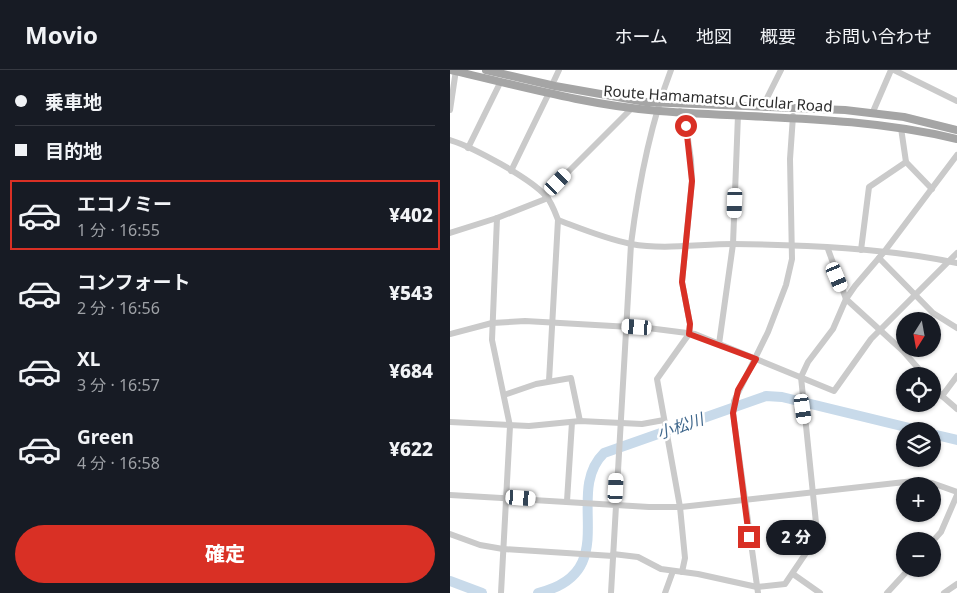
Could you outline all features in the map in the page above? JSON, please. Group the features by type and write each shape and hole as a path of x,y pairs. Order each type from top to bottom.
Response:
{"main road":[{"name":"Route Hamamatsu Circular Road","path":"486,70 552,86 620,98 872,114 904,118 957,130"},
{"name":"Route Hamamatsu Circular Road","path":"454,71 548,95 588,103 659,111 793,116 901,128 957,139"}],"street":[{"path":"552,86 559,70"},
{"path":"611,593 631,244 636,204 661,102 671,70"},
{"path":"767,106 767,98 781,70"},
{"path":"872,114 892,70 957,100"},
{"path":"450,110 454,71"},
{"path":"468,148 500,82"},
{"path":"511,171 548,95"},
{"path":"450,233 497,218 547,197 632,108"},
{"path":"680,112 686,126 691,160 687,245 682,282 690,324 689,334 656,379 680,507 686,558 682,572"},
{"path":"719,344 733,244 738,115"},
{"path":"757,590 733,413 734,401 738,390 756,359 786,285 793,246 790,159 793,116"},
{"path":"901,128 906,162 932,189"},
{"path":"450,140 511,171 547,197 558,220 549,381"},
{"path":"450,534 503,549 638,557 661,569 682,572 757,590 785,584 802,562 816,532 814,492 801,393 801,377 808,362 833,329 846,299 957,156"},
{"path":"860,250 869,186 906,162"},
{"path":"497,218 492,323 494,353 510,426 501,592"},
{"path":"558,220 631,244 793,246 884,252 957,263"},
{"path":"828,249 846,299 880,329 916,367"},
{"path":"450,334 492,323 553,322 626,326 689,334 719,344 834,391 880,329 957,253"},
{"path":"879,258 933,313 957,328"},
{"path":"957,376 942,396 957,409"},
{"path":"504,395 549,381 571,378 580,421"},
{"path":"450,422 510,426 580,421 620,424 664,422"},
{"path":"567,501 572,422"},
{"path":"450,495 680,507 914,481 932,483 957,493 941,532"},
{"path":"665,593 672,571"},
{"path":"793,574 820,593"},
{"path":"887,593 901,577"},
{"path":"944,593 957,584"}],"waterway":[{"name":"小松川","path":"538,593 564,583 579,568 586,550 588,489 593,470 604,453 766,396 782,397 896,425"},
{"name":"小松川","path":"941,436 957,440"},
{"name":"小松川","path":"450,581 482,593"}],"route":[{"path":"686,126 692,181 689,195 687,245 682,282 690,324 689,334 694,334 756,359 752,361 738,390 734,401 733,413 749,537"}]}
